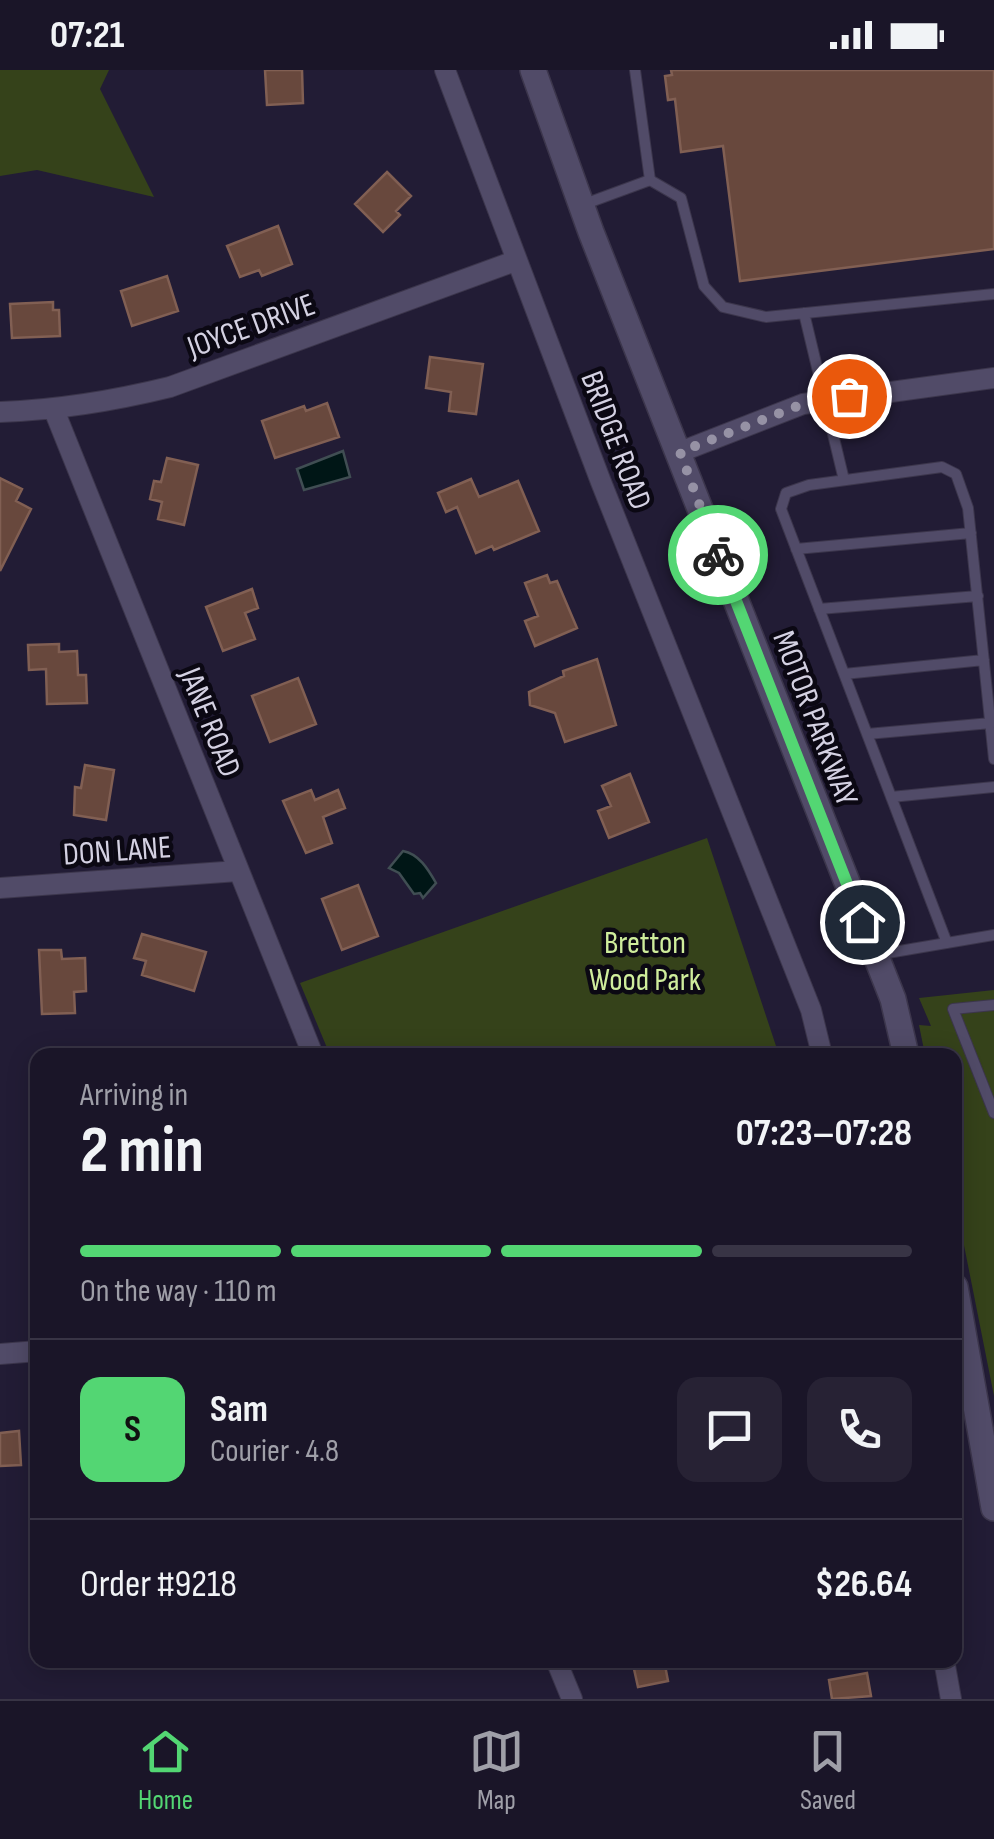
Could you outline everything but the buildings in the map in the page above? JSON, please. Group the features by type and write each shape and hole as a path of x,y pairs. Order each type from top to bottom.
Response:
{"main road":[{"name":"MOTOR PARKWAY","path":"533,70 769,691 893,999 904,1048"},
{"path":"962,1327 994,1508"}],"street":[{"name":"BRIDGE ROAD","path":"445,70 515,261 811,1010 820,1048"},
{"name":"JOYCE DRIVE","path":"0,412 54,410 115,401 170,387 515,261"},
{"path":"680,452 803,404 994,378"},
{"name":"JANE ROAD","path":"54,410 310,1048"},
{"name":"DON LANE","path":"0,888 238,871"},
{"path":"0,1354 30,1352"},
{"path":"559,1668 572,1699"},
{"path":"945,1668 951,1699"}],"lane":[{"path":"635,70 650,180"},
{"path":"582,206 650,180"},
{"path":"650,180 681,198 704,286 723,308 766,317 994,294"},
{"path":"804,314 844,480"},
{"path":"947,943 781,508 786,493 809,485 942,467 956,474 968,508 994,758"},
{"path":"796,548 971,534"},
{"path":"819,609 978,596"},
{"path":"844,674 984,660"},
{"path":"867,734 990,723"},
{"path":"891,797 994,787"},
{"path":"875,955 994,935"},
{"path":"994,1005 954,1009 994,1114"}],"green space":[{"path":"0,70 109,70 100,89 154,197 37,170 0,176"},
{"name":"Bretton Wood Park","path":"707,838 777,1048 327,1048 300,983"},
{"path":"994,990 994,1396 962,1235 962,1048 924,1048 919,1025 931,1026 919,998"}],"shaded area":[{"path":"343,451 350,477 304,490 297,469"},
{"path":"403,851 418,859 436,883 423,898 389,868"}],"way so far":[{"path":"718,555 680,452 803,404 849,396"}],"route":[{"path":"718,555 862,922"}]}
